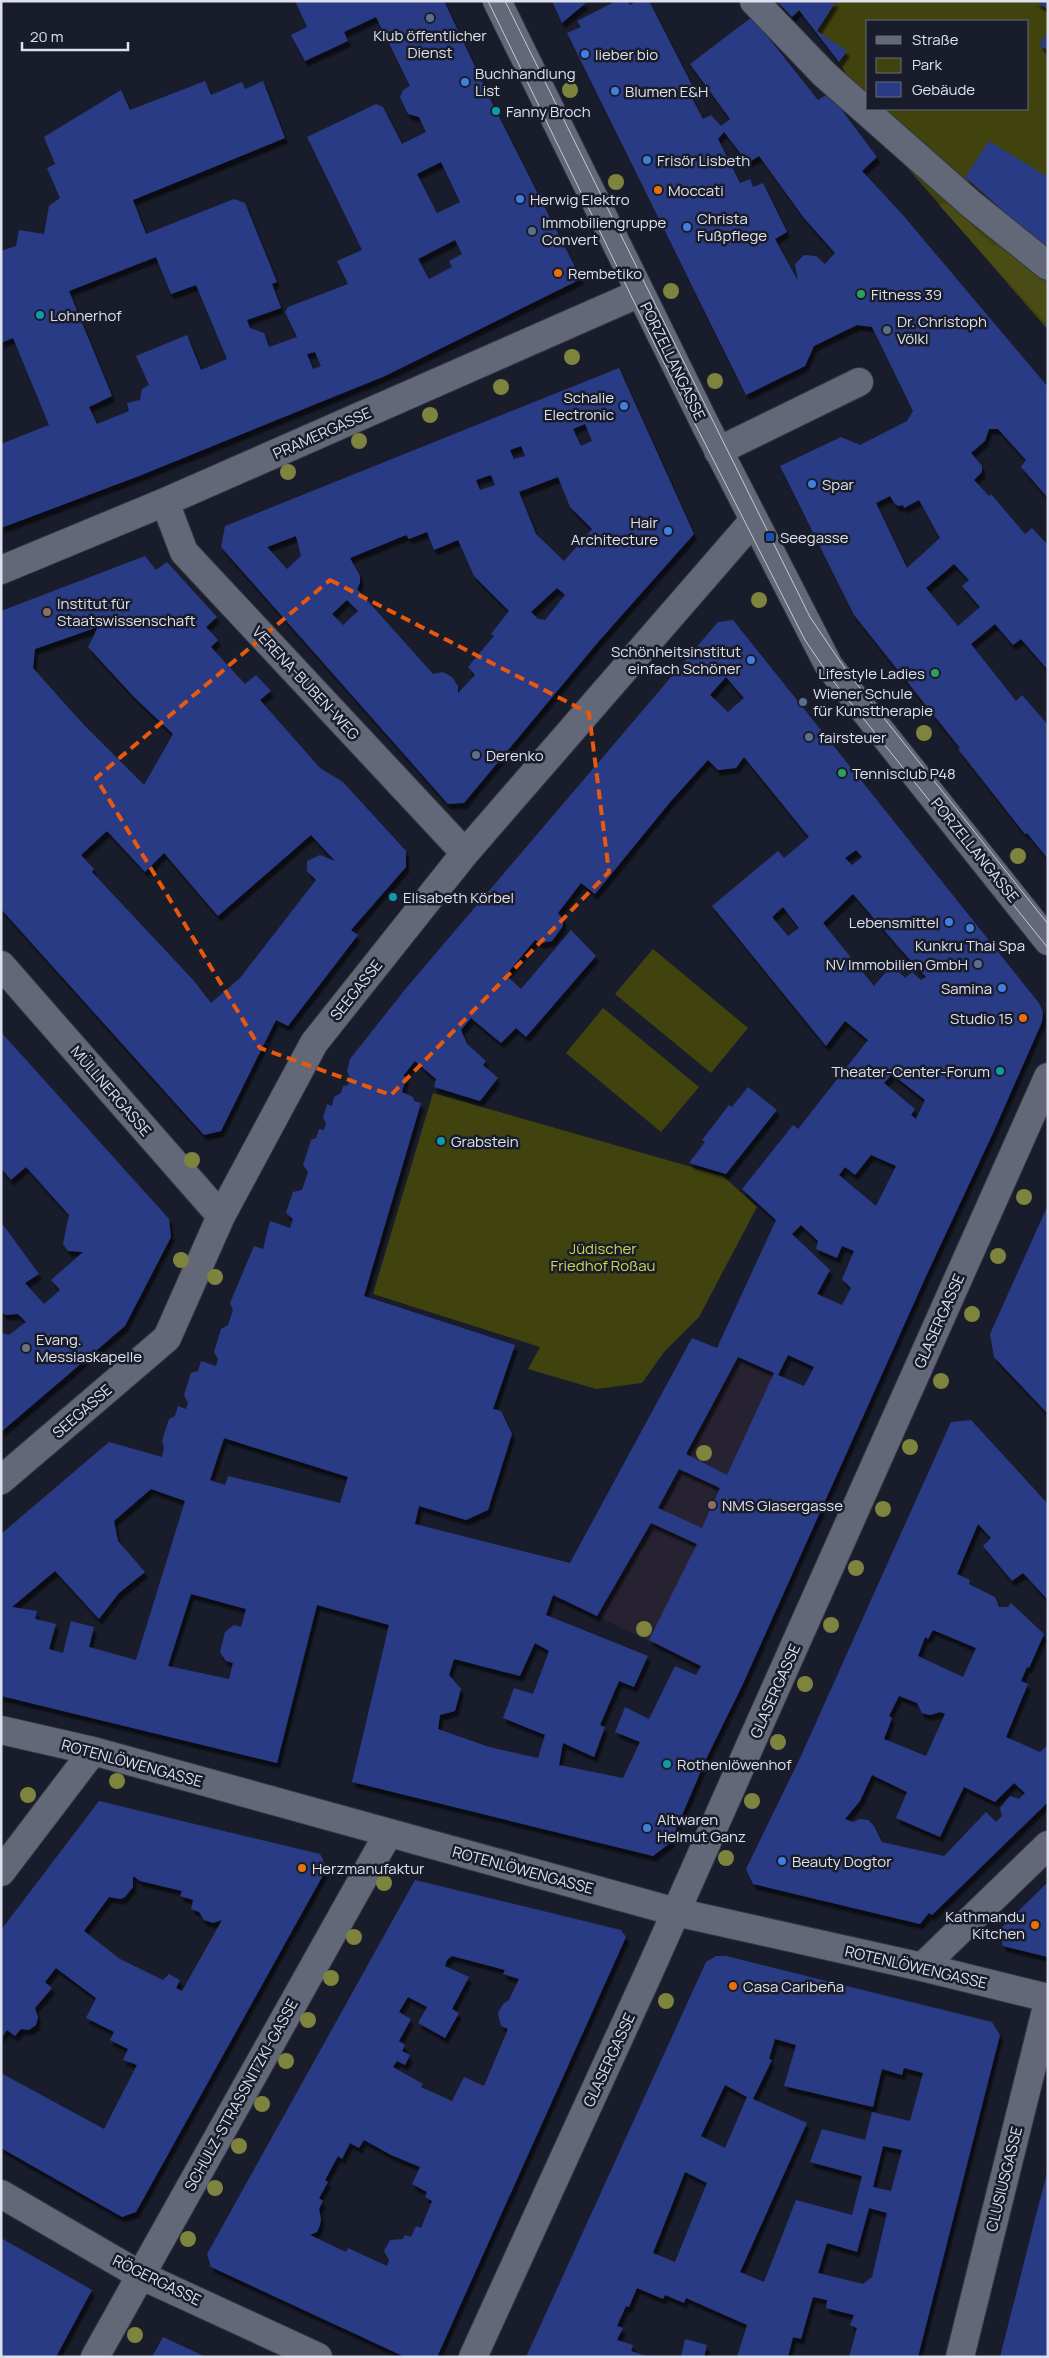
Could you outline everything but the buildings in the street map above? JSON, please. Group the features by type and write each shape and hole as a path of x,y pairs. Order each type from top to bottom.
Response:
{"street":[{"name":"PORZELLANGASSE","path":"497,1 718,451 829,666 1048,941"},
{"path":"754,1 824,74 972,204 1048,266"},
{"name":"PRAMERGASSE","path":"1,570 165,502 640,293"},
{"path":"718,451 859,382"},
{"name":"VERENA-BUBEN-WEG","path":"165,502 184,552 465,853"},
{"name":"SEEGASSE","path":"1,1480 167,1338 221,1216 314,1043 465,853 754,520"},
{"name":"MÜLLNERGASSE","path":"1,965 221,1216"},
{"name":"GLASERGASSE","path":"473,2357 676,1912 1048,1077"},
{"name":"ROTENLÖWENGASSE","path":"1,1730 93,1752 676,1912 922,1967 1048,2000"},
{"path":"1,1872 93,1752"},
{"name":"SCHULZ-STRASSNITZKI-GASSE","path":"95,2357 388,1834"},
{"path":"922,1967 1048,1845"},
{"name":"CLUSIUSGASSE","path":"960,2357 1048,2000"},
{"name":"RÖGERGASSE","path":"1,2194 140,2275 318,2357"}],"highlighted area":[{"path":"330,580 589,713 609,872 391,1095 260,1048 96,778"}],"shaded area":[{"path":"949,203 993,246 1021,226 1048,250 1048,326 939,205"},
{"name":"NMS Glasergasse","path":"692,1338 864,1415 742,1686 553,1595"}],"green space":[{"path":"778,1 1048,1 1048,330 892,150 868,110 1029,110 1029,20 866,20 866,107 839,62 800,11 792,17"},
{"path":"653,949 748,1028 711,1073 615,994"},
{"path":"603,1008 699,1087 661,1132 566,1053"},
{"name":"Jüdischer Friedhof Roßau","path":"433,1093 723,1176 757,1207 699,1317 664,1352 642,1383 596,1389 528,1369 540,1347 373,1294"}],"tram line":[{"path":"488,1 657,349 805,640 830,677 1048,948"},
{"path":"505,1 810,617 848,673 1048,924"}],"place":[{"name":"Klub öffentlicher Dienst","path":"430,18"},
{"name":"lieber bio","path":"585,54"},
{"name":"Buchhandlung List","path":"465,82"},
{"name":"Blumen E&H","path":"615,91"},
{"name":"Fanny Broch","path":"496,111"},
{"name":"Frisör Lisbeth","path":"647,160"},
{"name":"Moccati","path":"658,190"},
{"name":"Herwig Elektro","path":"520,199"},
{"name":"Christa Fußpflege","path":"687,227"},
{"name":"Immobiliengruppe Convert","path":"532,231"},
{"name":"Rembetiko","path":"558,273"},
{"name":"Fitness 39","path":"861,294"},
{"name":"Lohnerhof","path":"40,315"},
{"name":"Dr. Christoph Völkl","path":"887,330"},
{"name":"Schalie Electronic","path":"624,406"},
{"name":"Spar","path":"812,484"},
{"name":"Hair Architecture","path":"668,531"},
{"name":"Seegasse","path":"770,537"},
{"name":"Institut für Staatswissenschaft","path":"47,612"},
{"name":"Schönheitsinstitut einfach Schöner","path":"751,660"},
{"name":"Lifestyle Ladies","path":"935,673"},
{"name":"Wiener Schule für Kunsttherapie","path":"803,702"},
{"name":"fairsteuer","path":"809,737"},
{"name":"Derenko","path":"476,755"},
{"name":"Tennisclub P48","path":"842,773"},
{"name":"Elisabeth Körbel","path":"393,897"},
{"name":"Lebensmittel","path":"949,922"},
{"name":"Kunkru Thai Spa","path":"970,928"},
{"name":"NV Immobilien GmbH","path":"978,964"},
{"name":"Samina","path":"1002,988"},
{"name":"Studio 15","path":"1023,1018"},
{"name":"Theater-Center-Forum","path":"1000,1071"},
{"name":"Grabstein","path":"441,1141"},
{"name":"Evang. Messiaskapelle","path":"26,1348"},
{"name":"NMS Glasergasse","path":"712,1505"},
{"name":"Rothenlöwenhof","path":"667,1764"},
{"name":"Altwaren Helmut Ganz","path":"647,1828"},
{"name":"Beauty Dogtor","path":"782,1861"},
{"name":"Herzmanufaktur","path":"302,1868"},
{"name":"Kathmandu Kitchen","path":"1035,1925"},
{"name":"Casa Caribeña","path":"733,1986"}]}
